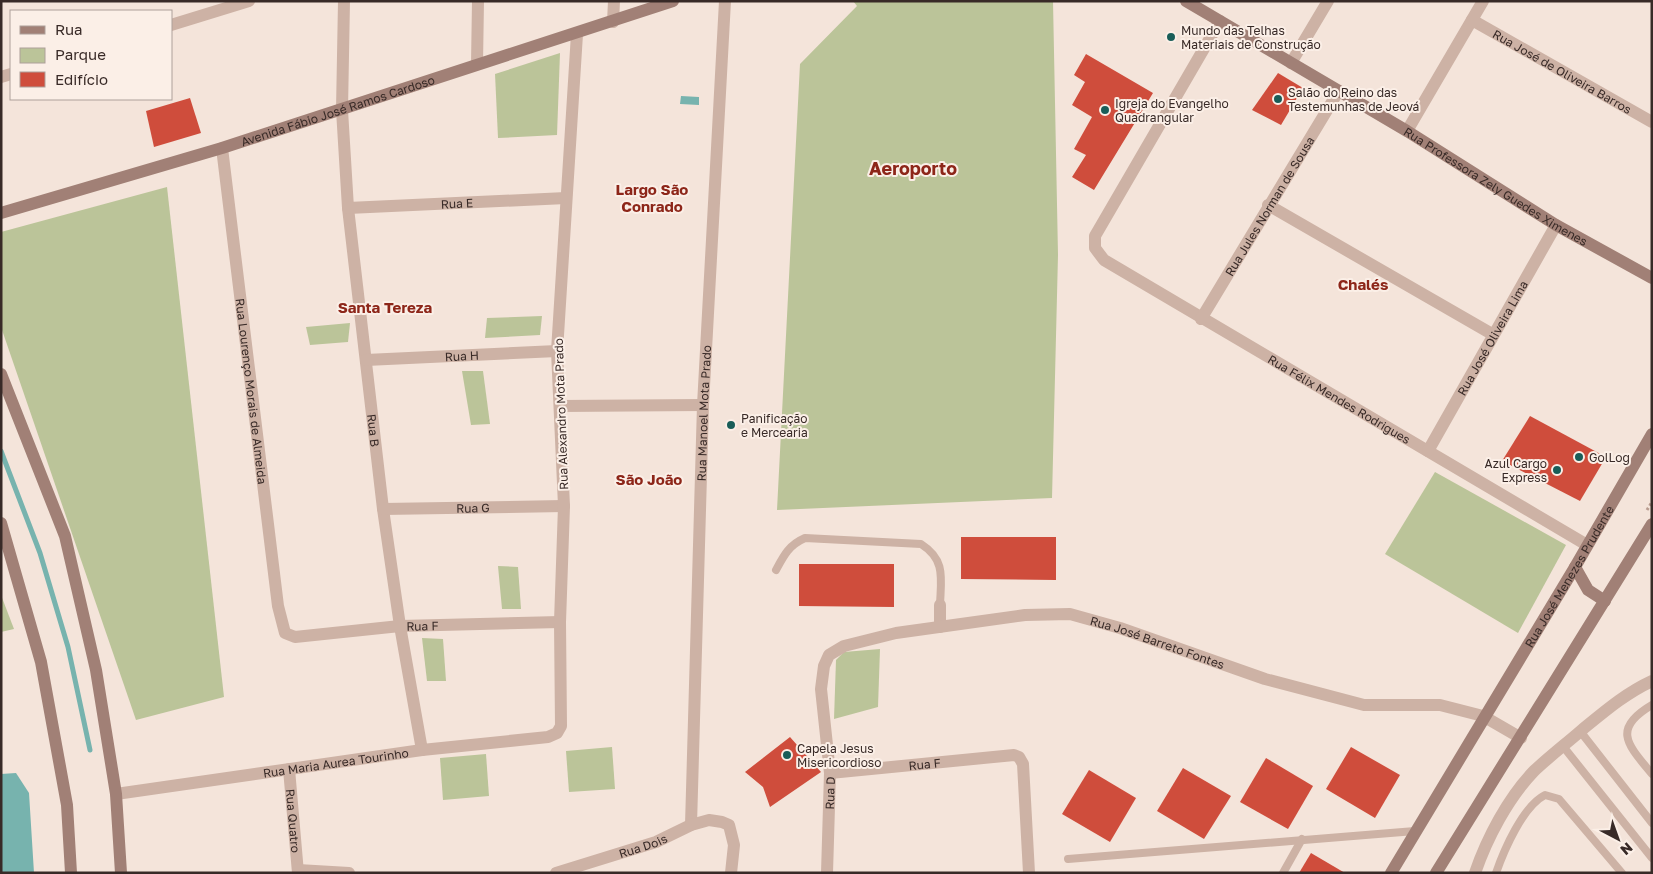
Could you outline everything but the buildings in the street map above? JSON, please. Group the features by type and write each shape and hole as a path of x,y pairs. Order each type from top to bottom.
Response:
{"street":[{"path":"172,25 249,1"},
{"name":"Rua B","path":"344,1 342,110 348,208 383,509 400,626 422,750"},
{"path":"478,1 478,64"},
{"path":"614,1 614,22"},
{"name":"Avenida Fábio José Ramos Cardoso","path":"1,213 222,148 478,64 614,22 673,1"},
{"name":"Rua Manoel Mota Prado","path":"691,825 703,405 725,1"},
{"name":"Rua Professora Zely Guedes Ximenes","path":"1186,1 1338,92 1408,131 1556,225 1652,278"},
{"path":"1291,63 1328,1"},
{"path":"1408,131 1483,1"},
{"name":"Rua José de Oliveira Barros","path":"1472,20 1652,122"},
{"name":"Rua Félix Mendes Rodrigues","path":"1220,21 1095,236 1095,248 1104,260 1200,319 1587,545"},
{"name":"Rua Alexandro Mota Prado","path":"557,733 563,720 560,622 564,506 558,351 577,34"},
{"name":"Rua Jules Norman de Sousa","path":"1200,319 1338,92"},
{"name":"Rua Lourenço Morais de Almeida","path":"222,148 278,606 281,625 286,633"},
{"name":"Rua E","path":"348,208 566,198"},
{"path":"1268,205 1492,334"},
{"name":"Rua José Oliveira Lima","path":"1428,451 1492,334 1556,225"},
{"name":"Rua H","path":"366,360 558,351"},
{"path":"1,374 65,536 96,670 116,794 120,873"},
{"path":"560,406 703,405"},
{"name":"Rua José Menezes Prudente","path":"1391,873 1483,716 1575,567 1652,434"},
{"name":"Rua G","path":"383,509 564,506"},
{"path":"1,522 41,662 67,805 71,873"},
{"path":"1436,873 1652,524"},
{"path":"1575,567 1588,590 1605,601"},
{"path":"940,605 940,627"},
{"name":"Rua José Barreto Fontes","path":"829,656 844,646 896,634 1024,615 1070,614 1120,628 1265,679 1364,705 1440,704 1483,716 1521,738"},
{"name":"Rua F","path":"286,633 295,637 400,626 560,622"},
{"name":"Rua D","path":"827,873 830,773 821,689 824,666 829,656"},
{"path":"1475,873 1480,857 1517,792 1534,772 1562,745 1580,731 1635,689 1652,681"},
{"name":"Rua Maria Aurea Tourinho","path":"116,794 422,750 548,737 557,733"},
{"name":"Rua F","path":"830,773 1014,755 1023,764 1030,873"},
{"name":"Rua Quatro","path":"289,770 298,871"},
{"name":"Rua Dois","path":"556,873 656,842 691,825 709,820 729,825 734,845 731,873"},
{"path":"298,871 348,873"}],"lane":[{"path":"776,570 787,550 795,542 805,538 921,544 933,552 939,562 940,605"},
{"path":"1652,705 1634,718 1626,728 1626,737 1632,750 1652,774"},
{"path":"1580,731 1652,823"},
{"path":"1562,745 1652,858"},
{"path":"1496,873 1506,848 1528,809 1545,795 1559,799 1622,873"},
{"path":"1068,860 1415,831"},
{"path":"1282,873 1302,839"}],"green space":[{"path":"853,1 1053,1 1058,255 1052,498 777,510 800,64 857,6"},
{"path":"560,53 557,135 498,138 495,74"},
{"path":"167,187 224,697 136,720 1,327 1,232"},
{"path":"542,316 540,335 485,338 487,318"},
{"path":"350,323 348,342 310,345 306,327"},
{"path":"462,371 483,371 490,424 471,425"},
{"path":"1435,472 1566,545 1518,633 1385,554"},
{"path":"498,566 518,567 521,609 502,609"},
{"path":"1,595 14,629 1,632"},
{"path":"422,638 443,639 446,681 427,681"},
{"path":"880,649 878,707 834,719 836,660 844,652"},
{"path":"612,747 615,789 569,792 566,751"},
{"path":"486,754 489,796 443,800 440,758"}],"water":[{"path":"681,96 699,97 699,105 680,104"},
{"path":"16,773 29,793 34,873 1,873 1,774"}],"waterway":[{"path":"1,451 40,553 68,647 90,750"}],"place":[{"name":"Mundo das Telhas Materiais de Construção","path":"1171,37"},
{"name":"Salão do Reino das Testemunhas de Jeová","path":"1278,99"},
{"name":"Igreja do Evangelho Quadrangular","path":"1105,110"},
{"name":"Panificação e Mercearia","path":"731,425"},
{"name":"GolLog","path":"1579,457"},
{"name":"Azul Cargo Express","path":"1557,470"},
{"name":"Capela Jesus Misericordioso","path":"787,755"}],"district":[{"name":"Aeroporto","path":"913,168"},
{"name":"Largo São Conrado","path":"652,198"},
{"name":"Chalés","path":"1363,284"},
{"name":"Santa Tereza","path":"385,307"},
{"name":"São João","path":"649,479"}]}
